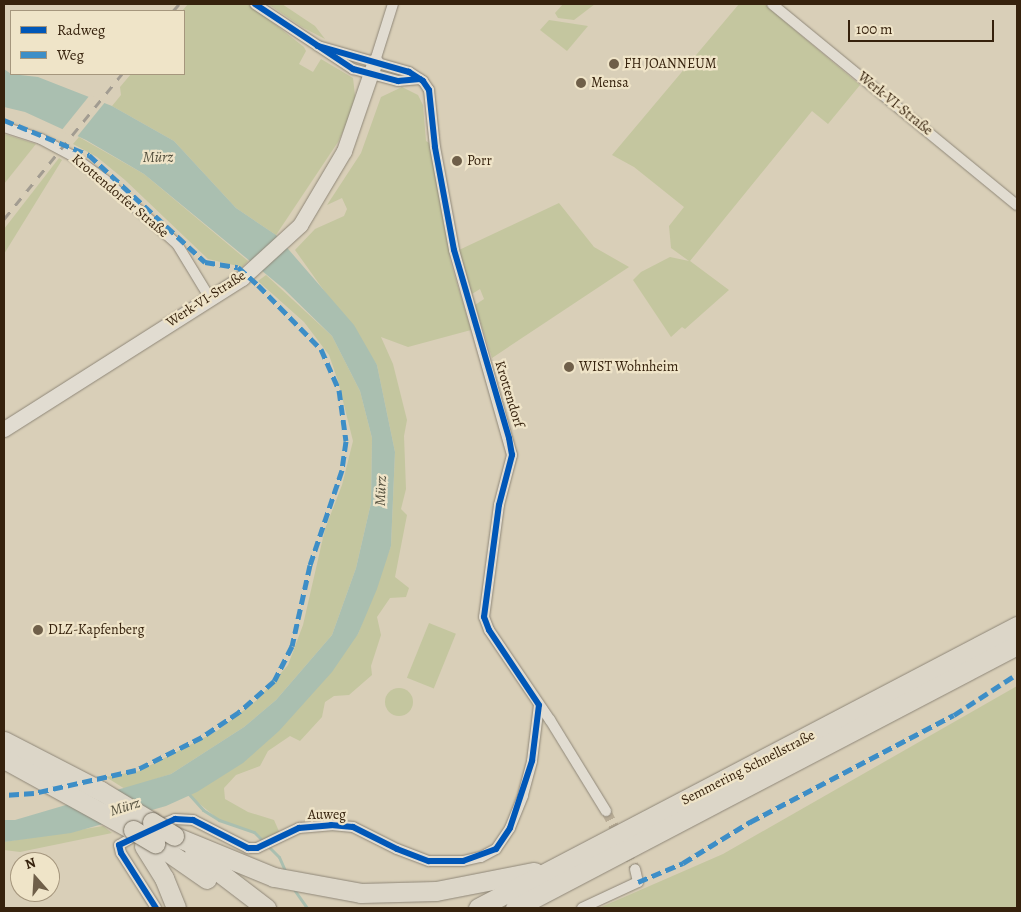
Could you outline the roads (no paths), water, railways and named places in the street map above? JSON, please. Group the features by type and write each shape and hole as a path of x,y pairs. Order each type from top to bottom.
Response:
{"highway":[{"name":"Semmering Schnellstraße","path":"478,908 1017,626"},
{"name":"Semmering Schnellstraße","path":"515,908 1017,645"},
{"path":"4,741 57,768 174,836 274,877 312,886 362,893 411,893 466,887 552,870"},
{"path":"4,759 134,830 149,844 246,908"},
{"path":"174,836 266,908"},
{"path":"149,844 176,908"}],"main road":[{"name":"Werk-VI-Straße","path":"4,429 242,278 300,225 344,151 375,60"}],"street":[{"path":"254,4 352,69 371,76 398,81 421,80"},
{"name":"Werk-VI-Straße","path":"375,60 393,4"},
{"name":"Werk-VI-Straße","path":"772,4 1017,205"},
{"path":"318,46 375,60 409,72 421,80"},
{"name":"Krottendorf","path":"421,80 431,96 435,148 454,250 512,455 499,505 484,617 488,630 539,705 606,811"},
{"name":"Krottendorfer Straße","path":"4,127 41,139 71,155 105,180 177,244 210,298"},
{"name":"Auweg","path":"156,908 121,854 119,845 123,840 175,819 193,820 216,830 235,844 256,848 299,828 331,824 353,827 397,850 429,861 463,861 481,857 496,849 510,828 523,795 532,761 539,705"},
{"path":"582,908 638,882 635,869"}],"water":[{"name":"Mürz","path":"4,69 10,75 38,77 112,106 174,141 236,208 276,235 354,325 377,365 395,452 391,546 377,589 358,634 332,672 279,731 243,763 197,792 166,806 71,833 4,842 4,820 15,820 171,774 244,727 276,700 332,635 356,568 371,503 372,438 360,391 332,336 284,289 144,174 86,140 25,112 4,107"}],"waterway":[{"path":"187,792 203,810 219,820 254,832 279,857 286,873"},
{"path":"293,888 307,908"}],"tunnel":[{"path":"606,811 635,869"}],"railway":[{"path":"174,10 179,4"},
{"path":"4,219 121,75"}],"place":[{"name":"FH JOANNEUM","path":"614,64"},
{"name":"Mensa","path":"581,83"},
{"name":"Porr","path":"457,161"},
{"name":"WIST Wohnheim","path":"569,367"},
{"name":"DLZ-Kapfenberg","path":"38,630"}]}
